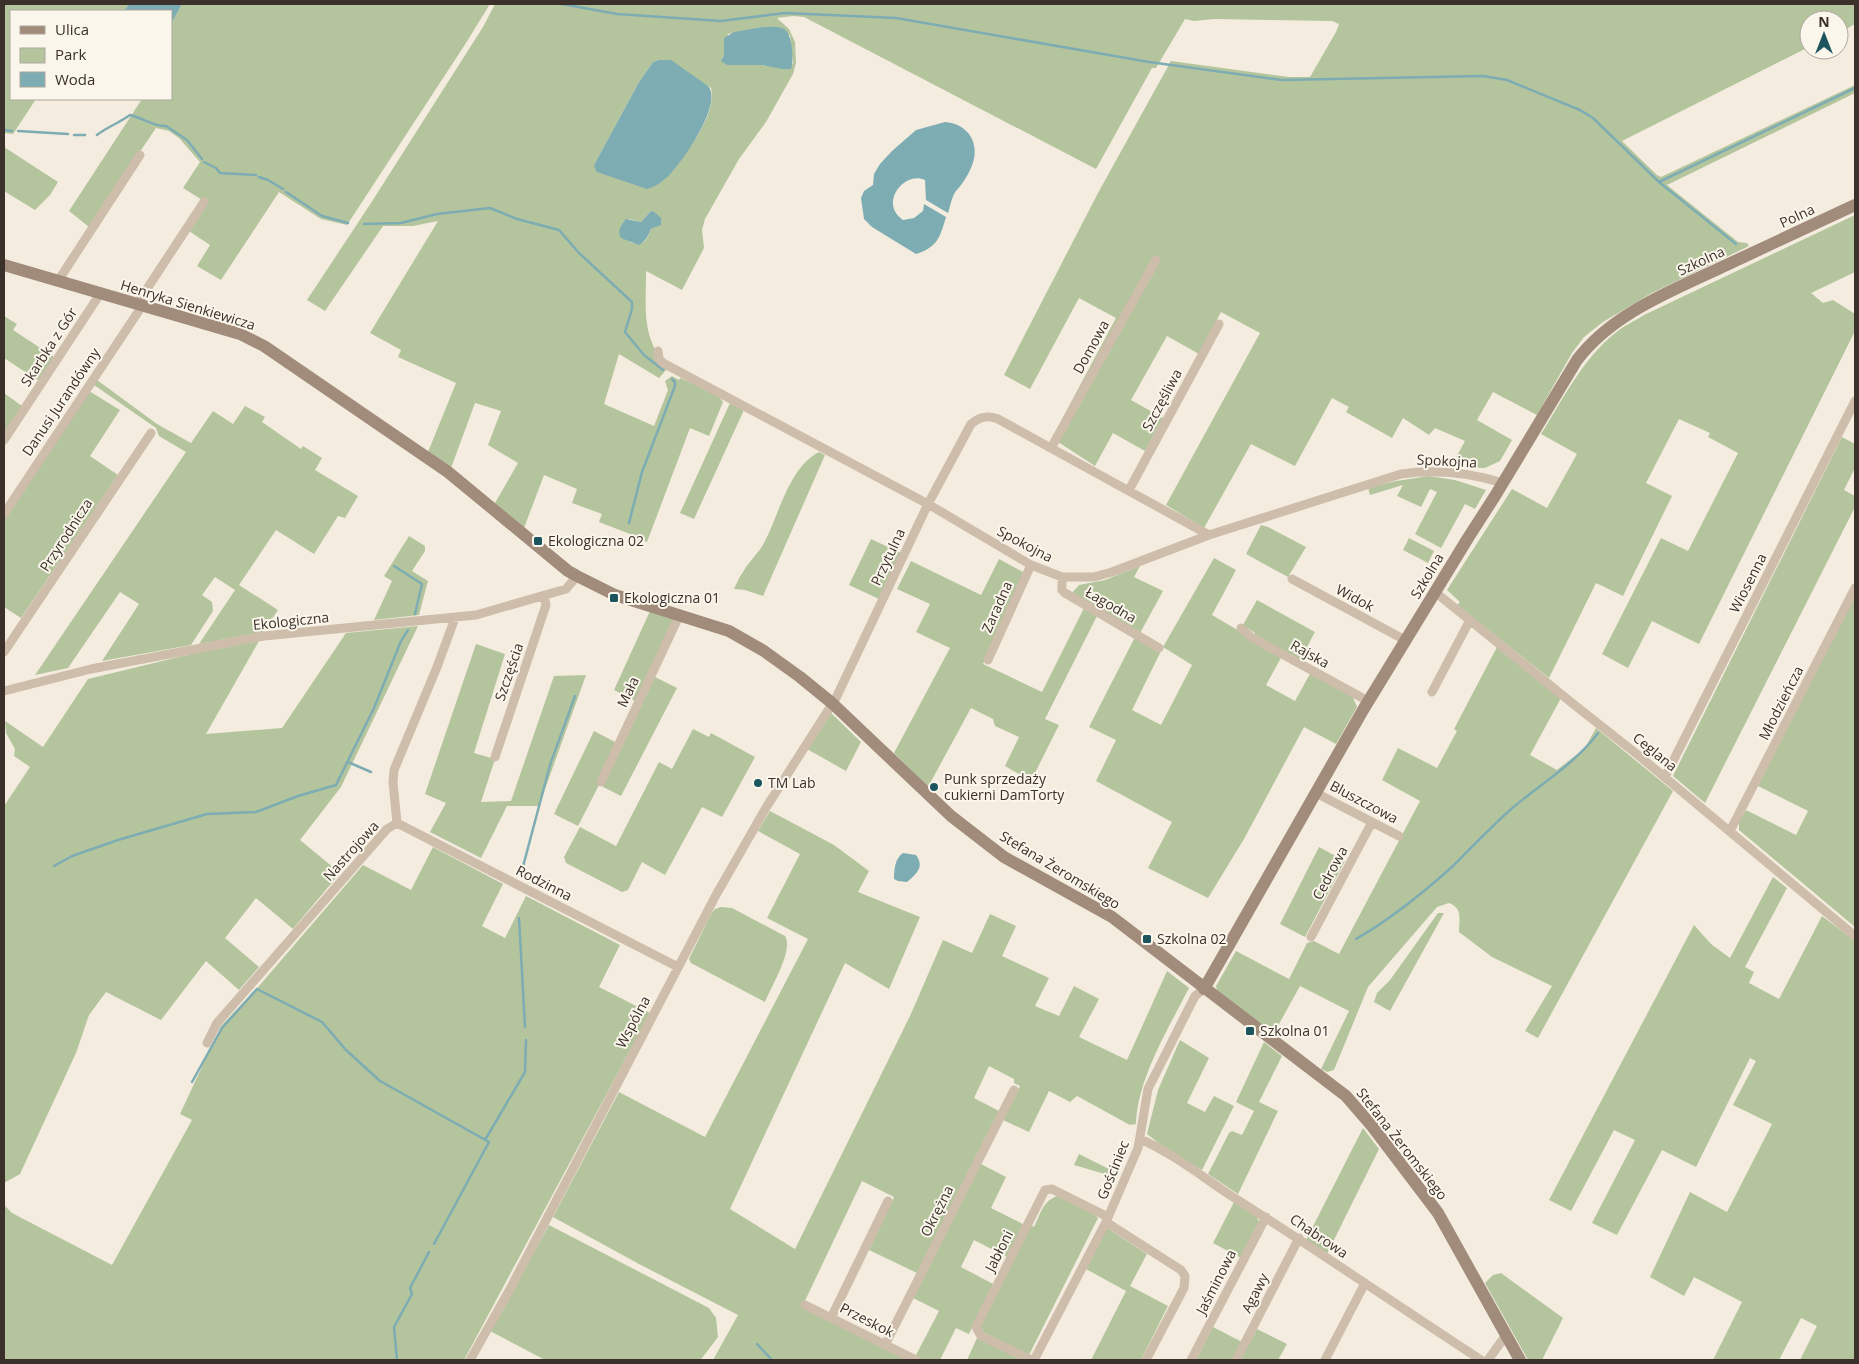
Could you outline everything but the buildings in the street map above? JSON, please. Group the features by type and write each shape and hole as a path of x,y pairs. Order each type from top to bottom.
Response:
{"street":[{"path":"58,281 140,155"},
{"name":"Danusi Jurandówny","path":"4,514 204,202"},
{"name":"Polna","path":"1752,253 1855,205"},
{"name":"Szkolna","path":"1204,989 1368,701 1577,360 1592,341 1608,327 1630,313 1752,253"},
{"name":"Domowa","path":"1051,448 1156,260"},
{"name":"Henryka Sienkiewicza","path":"4,265 240,334 264,346 448,472"},
{"name":"Skarbka z Gór","path":"4,440 100,294"},
{"name":"Szczęśliwa","path":"1129,490 1219,324"},
{"name":"Spokojna","path":"658,351 659,359 663,362 928,504 1031,565 1062,577 1094,577 1112,572 1209,535 1402,474 1424,472 1468,475 1503,483"},
{"name":"Wiosenna","path":"1665,777 1855,401"},
{"name":"Przytulna","path":"832,703 874,621 928,504 971,424 980,418 993,417 1051,448"},
{"name":"Przyrodnicza","path":"4,652 151,433"},
{"path":"1051,448 1209,535"},
{"name":"Stefana Żeromskiego","path":"448,472 568,571 608,592 729,631 754,644 800,676 832,703 951,816 1004,857 1112,917 1332,1085 1351,1102 1372,1126 1438,1213 1520,1360"},
{"name":"Zaradna","path":"988,660 1031,565"},
{"name":"Ekologiczna","path":"4,691 91,669 264,636 476,615 566,589 577,576"},
{"name":"Łagodna","path":"1062,577 1062,590 1065,593 1159,648"},
{"name":"Widok","path":"1292,579 1405,640"},
{"name":"Młodzieńcza","path":"1730,831 1855,588"},
{"name":"Ceglana","path":"1435,592 1665,777 1855,936"},
{"name":"Szczęścia","path":"495,756 546,605 544,596"},
{"name":"Mała","path":"601,782 680,614"},
{"name":"Nastrojowa","path":"207,1043 217,1023 388,829 397,823 393,782 394,770 455,618"},
{"path":"1432,692 1470,620"},
{"name":"Rajska","path":"1241,628 1251,637 1368,701"},
{"name":"Wspólna","path":"470,1360 510,1289 716,895 768,806 832,703"},
{"name":"Bluszczowa","path":"1316,793 1399,836"},
{"name":"Cedrowa","path":"1312,937 1372,822"},
{"name":"Rodzinna","path":"397,823 678,967"},
{"name":"Gościniec","path":"1033,1360 1107,1220 1135,1156 1140,1139 1144,1102 1151,1080 1195,996 1204,989"},
{"name":"Okrężna","path":"885,1345 1014,1090"},
{"name":"Chabrowa","path":"1140,1139 1154,1145 1299,1238 1481,1360"},
{"name":"Jabłoni","path":"1033,1360 981,1336 976,1327 1045,1190 1052,1188 1107,1220"},
{"path":"831,1318 888,1201"},
{"name":"Jaśminowa","path":"1191,1360 1266,1217"},
{"path":"1107,1220 1181,1270 1186,1276 1184,1288 1146,1360"},
{"name":"Agawy","path":"1236,1360 1299,1238"},
{"path":"1325,1360 1365,1283"},
{"name":"Przeskok","path":"805,1305 916,1360"},
{"path":"1488,1360 1506,1335"}],"green space":[{"path":"4,4 129,4 125,10 10,10 10,100 35,100 13,134 4,133"},
{"path":"182,4 490,4 347,225 321,219 279,192 221,280 197,266 210,245 189,231 207,203 183,188 200,162 179,138 169,131 156,128 89,227 69,211 141,100 172,100 172,22"},
{"path":"495,4 1855,4 1855,24 1849,27 1849,10 1799,10 1799,52 1622,141 1661,177 1855,85 1855,93 1667,185 1738,242 1747,243 1749,246 1650,294 1603,322 1584,337 1572,353 1537,415 1493,392 1477,420 1512,440 1500,461 1485,468 1451,467 1465,441 1435,428 1429,435 1403,418 1392,438 1346,412 1349,407 1332,398 1295,466 1251,444 1204,528 1166,505 1260,333 1221,312 1199,354 1167,336 1131,400 1163,418 1145,451 1113,433 1095,466 1052,438 1116,318 1079,298 1030,389 1004,375 1098,193 1171,61 1289,77 1310,77 1336,32 1339,24 1332,21 1215,19 1194,21 1185,19 1156,68 1152,68 1096,169 804,17 777,18 789,29 795,42 796,63 793,74 766,122 739,159 705,219 702,230 704,248 682,290 646,271 646,311 649,333 667,369 659,378 619,354 604,404 654,426 668,390 665,381 672,376 704,388 723,402 709,436 690,428 647,542 599,522 602,514 572,503 577,489 544,475 524,528 495,503 518,463 488,445 501,411 475,403 451,468 428,452 456,383 398,357 401,350 370,333 438,221 413,226 383,226 325,311 307,300 483,27","holes":["762,27 790,35 793,63 788,69 762,65 727,65 722,58 728,34","666,60 711,88 710,109 700,132 673,171 594,165 639,82 653,62","650,212 658,226 651,229 644,242 630,242 623,223 629,219 641,222"]},
{"path":"4,147 58,182 50,195 35,210 4,191"},
{"path":"1855,215 1855,272 1811,293 1823,303 1833,300 1855,314 1855,331 1699,644 1652,621 1628,668 1602,654 1661,538 1688,551 1738,453 1708,437 1710,433 1679,419 1646,483 1672,496 1623,596 1596,583 1549,678 1457,605 1460,602 1447,590 1512,489 1547,508 1577,454 1541,434 1574,381 1603,344 1621,328 1644,315"},
{"path":"4,316 17,324 13,330 54,357 39,381 4,358"},
{"path":"97,380 157,424 191,443 213,411 233,424 245,406 265,417 262,422 301,449 303,446 322,458 315,470 358,496 345,518 338,516 314,554 276,530 239,585 278,610 263,632 199,644 235,590 215,577 202,595 212,602 213,611 191,645 102,661 139,604 120,592 68,668 35,675 186,452 159,436 156,428 94,385"},
{"path":"89,391 120,410 90,456 118,475 21,618 4,607 4,519"},
{"path":"4,393 22,406 4,434"},
{"path":"730,403 744,410 694,519 680,513"},
{"path":"1842,437 1855,444 1855,468 1844,490 1855,496 1855,507 1705,803 1673,776"},
{"path":"819,452 825,455 763,596 745,590 734,589 745,568 764,543 792,480 809,459"},
{"path":"1429,476 1455,480 1486,490 1475,509 1465,504 1441,548 1415,534 1437,492 1430,489 1421,507 1397,496 1403,485 1370,495 1368,488"},
{"path":"1261,525 1306,547 1288,577 1246,554"},
{"path":"409,536 425,546 425,551 412,571 428,581 419,615 374,620 392,581 384,576"},
{"path":"1409,538 1434,551 1428,563 1403,550"},
{"path":"871,539 901,553 879,599 849,585"},
{"path":"1214,558 1236,570 1212,615 1282,656 1266,685 1295,701 1311,672 1352,695 1357,707 1336,744 1304,727 1244,839 1208,898 1148,868 1172,822 1096,781 1116,740 1089,727 1135,637 1161,651 1132,710 1161,725 1192,665 1163,647"},
{"path":"999,559 1025,573 983,664 1042,692 1084,608 1097,616 1045,719 1059,725 1031,781 1005,766 1019,737 995,726 993,719 971,708 928,787 894,753 950,648 916,632 930,604 897,589 911,561 981,595"},
{"path":"1140,566 1134,577 1163,591 1139,635 1072,593 1079,585 1105,580"},
{"path":"1855,595 1855,927 1739,830 1739,822 1746,810 1796,835 1808,811 1758,786"},
{"path":"1257,600 1315,632 1300,660 1254,635 1255,633 1243,625"},
{"path":"650,611 675,618 635,701 614,690"},
{"path":"418,626 341,787 300,840 340,873 293,929 256,898 225,938 259,967 239,990 206,961 161,1020 106,992 89,1015 76,1053 20,1174 4,1183 4,806 30,767 14,756 15,749 6,733 5,721 43,747 88,679 191,654 259,641 206,734 282,728 346,633"},
{"path":"476,644 505,654 474,753 495,759 481,802 511,801 554,676 586,675 539,806 507,806 481,858 430,832 446,803 425,794"},
{"path":"1497,647 1561,698 1530,755 1557,770 1585,748 1596,728 1673,791 1538,1038 1525,1031 1552,986 1492,957 1459,932 1460,919 1458,911 1449,903 1437,907 1368,987 1334,1070 1327,1072 1321,1069 1349,1011 1300,986 1273,1035 1217,990 1216,986 1236,951 1289,979 1307,943 1314,941 1339,954 1420,801 1382,780 1398,748 1437,768 1457,731 1454,729"},
{"path":"655,677 677,688 621,796 603,787 604,783"},
{"path":"831,713 861,742 846,771 807,749"},
{"path":"693,729 709,737 711,733 755,757 722,817 702,807 665,875 642,862 628,890 622,892 566,863 564,857 580,827 616,846 659,762 672,769"},
{"path":"594,731 615,742 599,785 578,826 554,814"},
{"path":"770,811 834,845 869,871 858,892 920,917 889,989 845,963 730,1209 795,1249 910,1016 943,940 972,953 990,914 1016,926 1002,956 1049,978 1035,1006 1059,1016 1074,986 1099,999 1079,1037 1127,1060 1167,971 1189,988 1155,1054 1142,1090 1136,1124 1130,1125 1077,1096 1070,1102 1049,1091 1029,1132 1003,1120 1020,1086 1014,1083 1014,1079 989,1066 974,1098 999,1111 917,1273 869,1250 894,1197 862,1181 802,1307 907,1360 713,1360 738,1315 553,1217 619,1092 705,1137 808,939 767,918 800,854 758,831"},
{"path":"433,847 503,884 482,926 505,938 526,896 620,945 599,987 650,1013 464,1360 4,1360 4,1205 12,1213 112,1265 192,1120 180,1114 221,1026 259,986 363,865 411,890"},
{"path":"1319,847 1345,861 1305,937 1280,924"},
{"path":"1773,877 1787,888 1745,967 1754,972 1749,983 1779,999 1822,916 1855,941 1855,1360 1800,1360 1817,1326 1801,1318 1779,1360 1713,1360 1742,1302 1694,1277 1684,1296 1650,1277 1690,1192 1727,1212 1772,1124 1733,1105 1756,1061 1750,1058 1696,1167 1662,1150 1617,1235 1592,1223 1635,1140 1614,1130 1571,1211 1549,1200 1694,925 1711,944 1730,958"},
{"path":"721,907 732,908 785,936 787,950 765,1002 691,963 689,959 711,914 715,909"},
{"path":"1438,913 1444,913 1390,1011 1374,1002 1377,993 1390,980"},
{"path":"1180,1040 1209,1058 1187,1103 1205,1112 1214,1096 1234,1106 1202,1170 1165,1148 1147,1134 1158,1090"},
{"path":"1264,1042 1282,1056 1259,1102 1278,1111 1238,1194 1208,1174 1229,1133 1232,1131 1242,1135 1254,1111 1236,1102"},
{"path":"1363,1128 1379,1149 1327,1254 1306,1240"},
{"path":"1079,1154 1119,1174 1115,1177 1074,1165"},
{"path":"981,1164 1006,1177 991,1208 1023,1224 1007,1257 974,1240 961,1267 993,1284 969,1334 956,1328 940,1360 921,1360 915,1357 939,1311 913,1298"},
{"path":"1058,1196 1092,1212 1098,1218 1029,1355 981,1331 980,1327 1031,1225 1034,1227 1046,1204"},
{"path":"1234,1202 1257,1217 1259,1222 1241,1258 1213,1243"},
{"path":"549,1225 709,1308 716,1318 718,1337 700,1360 545,1360 490,1331"},
{"path":"1107,1228 1147,1254 1130,1286 1168,1306 1141,1360 1091,1360 1126,1291 1086,1269"},
{"path":"1501,1273 1563,1318 1542,1360 1528,1360 1485,1283 1493,1275"},
{"path":"1213,1327 1242,1342 1232,1360 1196,1360"},
{"path":"1257,1329 1287,1344 1278,1360 1240,1360"},
{"path":"977,1338 1022,1360 967,1360"}],"water":[{"path":"129,4 182,4 172,22 172,10 125,10"},
{"path":"762,27 777,27 786,30 792,46 791,69 762,65 727,65 721,61 724,55 724,38 734,32"},
{"path":"671,60 708,86 711,94 711,105 707,117 693,143 678,165 664,180 647,189 597,172 594,165 639,82 653,62"},
{"path":"945,122 958,125 969,134 973,140 974,160 969,173 954,194 948,213 926,200 925,180 917,178 910,180 897,190 893,205 896,213 903,220 914,218 923,211 924,204 946,217 942,230 934,244 916,254 872,227 864,219 861,198 864,191 873,185 874,174 880,164 892,151 916,130"},
{"path":"653,211 661,218 661,225 651,229 643,242 639,245 621,238 620,228 626,219 641,222"},
{"path":"903,853 916,855 920,863 916,873 907,882 894,879 897,861"}],"waterway":[{"path":"562,4 617,14 721,21 785,13 896,18 1149,62 1282,80 1483,76 1507,80 1580,110 1593,118 1659,182 1736,244"},
{"path":"1659,182 1855,88"},
{"path":"97,135 130,115 135,116 157,125 166,126 187,140 202,159"},
{"path":"4,130 12,131"},
{"path":"18,131 68,134"},
{"path":"74,135 85,135"},
{"path":"204,162 216,168 220,173 256,175"},
{"path":"259,177 283,189"},
{"path":"286,192 322,216 348,223"},
{"path":"364,224 401,223 437,214 490,208 517,219 559,230 579,253 632,302 632,309 625,332 644,355 663,370"},
{"path":"629,523 642,472 675,386 675,382 672,379"},
{"path":"394,566 422,584 415,614"},
{"path":"54,866 72,856 118,840 207,814 256,812 298,796 336,785 374,708 401,641 408,630"},
{"path":"521,874 550,765 575,696"},
{"path":"1356,939 1394,914 1430,886 1510,810 1579,755 1598,733"},
{"path":"348,762 371,772"},
{"path":"519,918 525,1027"},
{"path":"192,1082 222,1028 257,989 322,1022 346,1050 380,1081 489,1142 434,1244"},
{"path":"485,1140 525,1072 526,1040"},
{"path":"397,1360 394,1327 412,1294 410,1288 429,1252"},
{"path":"757,1344 772,1360"}],"place":[{"name":"Ekologiczna 02","path":"538,541"},
{"name":"Ekologiczna 01","path":"614,598"},
{"name":"TM Lab","path":"758,783"},
{"name":"Punk sprzedaży cukierni DamTorty","path":"934,787"},
{"name":"Szkolna 02","path":"1147,939"},
{"name":"Szkolna 01","path":"1250,1031"}]}
